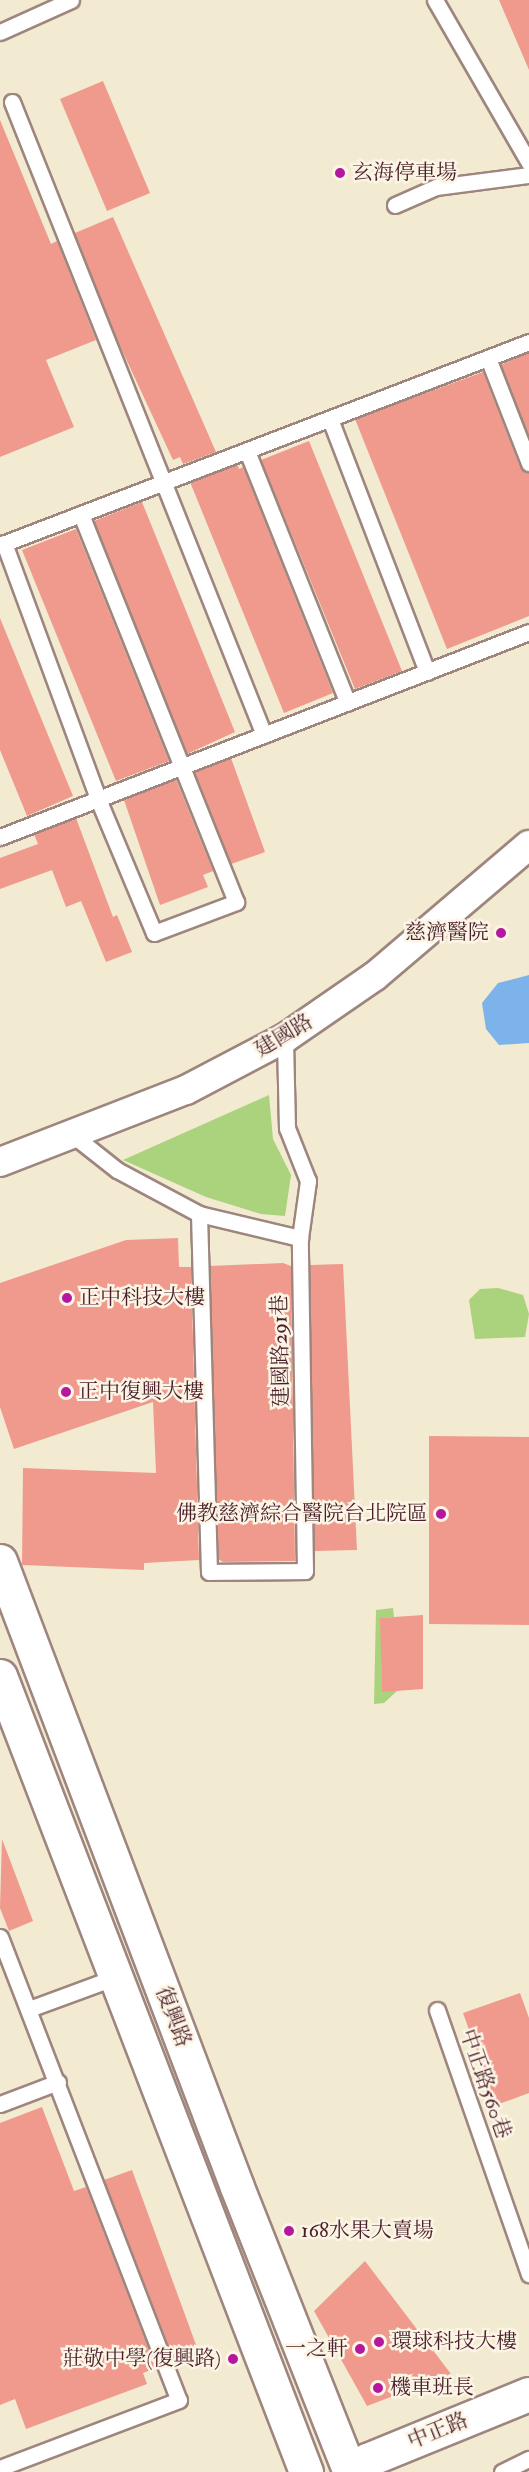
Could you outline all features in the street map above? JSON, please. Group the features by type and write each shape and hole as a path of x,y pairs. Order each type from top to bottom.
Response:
{"main road":[{"name":"復興路","path":"0,1560 237,2187 350,2472"},
{"name":"復興路","path":"0,1676 306,2472"},
{"name":"中正路","path":"350,2472 367,2460 529,2394"}],"street":[{"name":"建國路","path":"0,1162 74,1136 186,1090 285,1038 375,976 529,845"}],"lane":[{"path":"0,32 72,0"},
{"path":"436,0 529,163"},
{"path":"12,102 166,481 264,735"},
{"path":"395,205 436,187 529,175"},
{"path":"81,514 236,902 154,933 98,799 2,544 529,342"},
{"path":"488,358 529,463"},
{"path":"330,419 428,672"},
{"path":"246,450 348,703"},
{"path":"0,837 529,632"},
{"name":"建國路291巷","path":"199,1214 209,1572 305,1571 300,1238 308,1181 287,1128 285,1038"},
{"path":"74,1136 117,1170 199,1214 300,1238"},
{"path":"0,1937 58,2082 179,2400 0,2468"},
{"path":"29,2009 116,1977"},
{"name":"中正路560巷","path":"437,2010 529,2274"},
{"path":"0,2104 58,2082"},
{"path":"502,2472 529,2459"}],"green space":[{"path":"269,1095 273,1139 291,1175 285,1216 261,1214 206,1197 123,1160"},
{"path":"498,1288 523,1295 529,1314 525,1337 475,1339 469,1300 480,1289"},
{"path":"393,1608 394,1617 381,1618 382,1691 397,1691 384,1703 374,1704 376,1610"}],"water":[{"path":"529,975 529,1043 499,1045 486,1029 482,1003 498,983"}],"building":[{"path":"499,0 529,0 529,70"},
{"path":"103,81 150,193 107,211 60,99"},
{"path":"0,120 51,244 57,241 96,340 46,360 74,427 0,457"},
{"path":"113,217 216,452 183,464 180,457 173,460 114,333 75,233"},
{"path":"529,352 529,436 501,365"},
{"path":"483,372 520,467 529,473 529,616 447,649 355,419"},
{"path":"309,441 402,671 355,689 261,460"},
{"path":"237,464 239,469 243,467 333,693 284,713 190,482"},
{"path":"142,502 235,732 187,754 94,521"},
{"path":"76,529 169,761 116,781 22,550"},
{"path":"0,618 73,796 27,816 0,750"},
{"path":"231,758 265,852 231,864 195,772"},
{"path":"176,779 213,871 203,875 208,887 160,905 124,800"},
{"path":"76,818 113,917 117,915 132,952 106,962 81,901 66,907 52,870 0,889 0,858 38,844 34,834"},
{"path":"178,1238 179,1267 191,1267 199,1560 144,1563 144,1570 22,1565 23,1468 156,1473 153,1402 14,1449 0,1407 0,1283 126,1240"},
{"path":"283,1263 291,1266 295,1561 223,1562 218,1559 210,1266"},
{"path":"343,1264 357,1550 314,1551 310,1265"},
{"path":"429,1436 529,1437 529,1625 429,1624"},
{"path":"423,1615 423,1689 382,1692 380,1618"},
{"path":"2,1839 33,1921 9,1931 0,1908"},
{"path":"520,1993 529,2018 529,2093 496,2105 463,2013"},
{"path":"42,2107 74,2191 86,2187 156,2368 143,2373 147,2384 26,2429 15,2399 0,2405 0,2123"},
{"path":"132,2170 199,2353 175,2362 104,2180"},
{"name":"環球科技大樓","path":"365,2261 451,2374 367,2406 314,2311"}],"place":[{"name":"玄海停車場","path":"340,173"},
{"name":"慈濟醫院","path":"501,933"},
{"name":"正中科技大樓","path":"67,1298"},
{"name":"正中復興大樓","path":"66,1392"},
{"name":"佛教慈濟綜合醫院台北院區","path":"441,1514"},
{"name":"168水果大賣場","path":"289,2231"},
{"name":"環球科技大樓","path":"379,2342"},
{"name":"一之軒","path":"360,2349"},
{"name":"莊敬中學(復興路)","path":"233,2359"},
{"name":"機車班長","path":"378,2388"}]}
